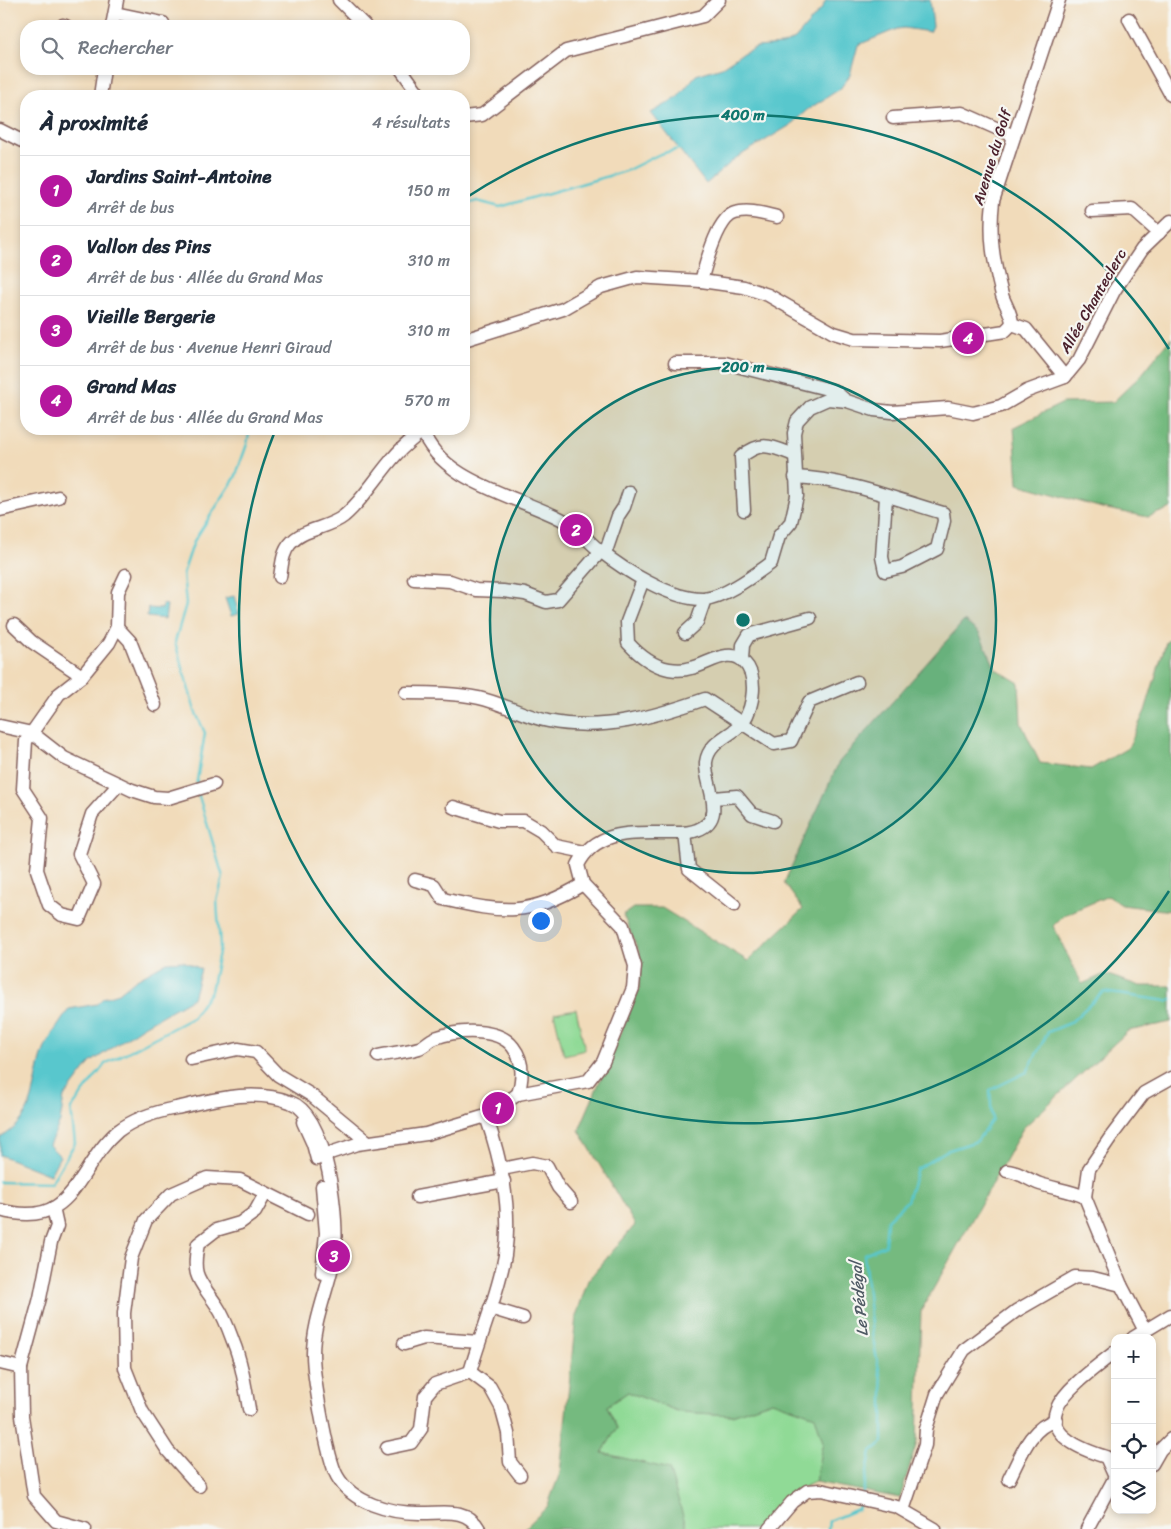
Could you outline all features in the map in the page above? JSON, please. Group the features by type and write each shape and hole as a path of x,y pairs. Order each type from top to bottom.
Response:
{"street":[{"path":"113,20 117,0"},
{"path":"338,0 359,20"},
{"path":"470,116 482,114 566,50 703,16 719,0"},
{"name":"Avenue du Golf","path":"1012,324 1012,316 1003,298 994,261 990,230 993,201 1059,0"},
{"path":"114,13 148,20"},
{"path":"1129,18 1171,95"},
{"path":"101,90 103,75"},
{"path":"405,75 415,90"},
{"path":"893,118 962,113 1014,136"},
{"path":"0,130 20,140"},
{"path":"1092,211 1132,209 1158,233"},
{"path":"701,281 707,260 722,224 733,214 747,212 778,217"},
{"name":"Allée Chanteclerc","path":"1065,377 1079,360 1114,291 1142,249 1171,221"},
{"path":"425,435 436,455 462,474 563,519 603,553 643,580 686,596 705,599 728,590 771,563 778,536 791,522 797,496 794,433 797,421 810,407 828,399 847,401 874,410 892,412 948,408 973,413 1000,406 1027,392 1065,377 1026,329 1012,324 1005,331 940,341 854,339 834,333 768,295 744,287 701,281 637,277 601,287 563,308 470,338"},
{"path":"675,363 725,363 836,392 847,401"},
{"path":"280,577 285,552 290,543 301,535 343,517 360,500 395,455 417,435"},
{"path":"744,510 741,457 753,447 770,446 794,455"},
{"path":"795,477 820,478 943,513 944,521 937,549 902,567 885,570 882,557 886,497"},
{"path":"414,579 450,581 476,590 525,594 546,602 558,600 603,553 629,492"},
{"path":"0,510 58,497"},
{"path":"119,784 92,814 79,854 94,884 90,896 79,920 62,915 49,905 36,870 42,818 23,788 26,741 59,694 82,676 100,656 117,628 118,592 126,575"},
{"path":"318,1149 426,1134 486,1116 518,1094 588,1082 603,1062 633,988 635,966 623,926 584,884 578,865 585,852 594,844 613,835 685,833 698,830 706,825 713,812 714,798 706,773 710,751 724,736 743,722 754,696 750,669 742,659 727,655 691,668 668,669 643,658 628,643 627,622 643,580"},
{"path":"685,633 697,622 705,599"},
{"path":"742,659 743,645 749,635 810,618"},
{"path":"14,625 32,642 82,676"},
{"path":"117,628 130,641 155,705"},
{"path":"406,693 433,693 479,698 511,711 549,721 584,724 621,724 670,711 704,699 743,722 774,744 791,741 809,702 857,682"},
{"path":"0,726 32,733 64,758 119,784 146,794 168,798 214,784"},
{"path":"714,798 737,796 752,814 773,821"},
{"path":"453,807 499,821 524,821 541,832 556,846 585,852"},
{"path":"685,833 689,868 734,905"},
{"path":"415,880 434,885 444,899 491,910 530,908 562,897 584,884"},
{"path":"378,1056 421,1048 434,1038 454,1034 473,1031 498,1035 510,1042 520,1056 522,1081 518,1094"},
{"path":"191,1059 238,1049 256,1052 278,1075 311,1095 363,1143"},
{"path":"1144,1329 1120,1285 1085,1197 1090,1169 1110,1138 1144,1093 1171,1078"},
{"path":"0,1210 13,1214 40,1214 53,1208 69,1196 118,1132 135,1120 174,1108 233,1097 256,1095 274,1098 303,1122 318,1149 335,1249 317,1323 313,1354 314,1375 331,1460 337,1475 350,1492 376,1505 408,1513 453,1512 466,1516 479,1529"},
{"path":"470,1372 504,1255 507,1222 503,1175 486,1116"},
{"path":"417,1197 503,1175 532,1163 547,1166 558,1187 571,1202"},
{"path":"1007,1171 1015,1172 1040,1184 1066,1189 1085,1197"},
{"path":"199,1486 168,1451 142,1411 125,1368 124,1313 131,1258 146,1220 171,1194 207,1178 240,1180 308,1214 329,1216"},
{"path":"249,1408 234,1341 218,1307 200,1283 194,1263 198,1244 216,1230 240,1223 255,1212 265,1194"},
{"path":"53,1208 57,1226 54,1231 40,1298 21,1368 22,1416 34,1496 56,1525 85,1529"},
{"path":"40,1214 54,1231"},
{"path":"329,1216 326,1254 311,1319 306,1358 316,1419 330,1477 334,1485 348,1499 373,1511 409,1520 453,1519 471,1529"},
{"path":"903,1510 925,1445 926,1429 937,1394 964,1350 1016,1311 1075,1277 1093,1278 1120,1285"},
{"path":"490,1308 523,1318"},
{"path":"1138,1334 1144,1329 1165,1321 1171,1315"},
{"path":"404,1344 424,1338 478,1342"},
{"path":"1111,1355 1082,1376 1064,1394 1056,1407 1056,1420 1060,1430 1070,1444 1106,1457 1111,1469"},
{"path":"0,1362 21,1368"},
{"path":"387,1448 411,1443 421,1429 425,1396 435,1384 470,1372"},
{"path":"470,1372 490,1387 501,1407 508,1433 510,1462 520,1475"},
{"path":"1009,1479 1033,1434 1040,1426 1056,1420"},
{"path":"1156,1457 1171,1439"},
{"path":"1087,1529 1111,1484"},
{"path":"769,1529 792,1502 807,1492 815,1490 882,1503 903,1510 935,1529"}],"green space":[{"path":"1171,338 1171,508 1148,517 1102,508 1018,484 1014,427 1063,403 1113,402 1142,374"},
{"path":"964,621 979,633 996,669 1019,683 1021,723 1040,763 1091,769 1128,748 1145,711 1166,642 1171,638 1171,911 1122,905 1108,896 1064,915 1053,926 1082,984 1105,974 1140,986 1171,986 1171,1022 1128,1031 1023,1128 921,1311 917,1442 900,1498 815,1482 823,1442 815,1416 772,1401 732,1415 680,1412 628,1392 607,1406 617,1428 602,1453 669,1469 687,1529 524,1529 547,1507 560,1473 576,1316 588,1280 635,1225 579,1130 639,989 639,952 623,915 633,908 662,908 748,961 803,909 784,883 839,762"},
{"path":"576,1009 585,1050 564,1055 554,1013"},
{"path":"628,1392 680,1412 732,1415 772,1401 816,1416 823,1442 815,1482 791,1493 759,1529 687,1529 668,1469 602,1453 617,1428 607,1406"}],"water":[{"path":"826,0 930,0 933,26 930,32 904,28 897,29 858,45 850,75 840,89 807,110 789,126 736,158 706,184 651,113 677,98 696,75 722,67 743,53 757,47 783,45 795,39 822,8"},
{"path":"234,596 239,614 231,616 225,598"},
{"path":"163,604 167,605 165,619 147,617 148,608 162,609"},
{"path":"183,961 201,969 193,998 142,1027 90,1063 64,1097 60,1122 49,1145 60,1156 50,1175 0,1155 0,1138 20,1122 26,1113 43,1052 49,1039 69,1009 97,1004 103,998 119,993 135,980 167,962"}],"waterway":[{"path":"470,203 477,201 500,207 626,171 660,154 679,149"},
{"path":"196,786 205,733 195,711 175,642 186,604 183,574 194,541 235,478 249,435"},
{"path":"0,1182 51,1183 75,1143 71,1109 105,1064 192,1018 211,991 220,947 217,901 223,877 198,793"},
{"name":"Le Pédégal","path":"862,1496 871,1452 883,1442 883,1390 872,1334 864,1254 885,1245 887,1220 907,1201 917,1169 946,1151 977,1141 992,1120 990,1090 1027,1072 1048,1032 1070,1023 1103,992 1168,1001 1171,999"},
{"name":"Le Pédégal","path":"828,1529 829,1521 858,1509 860,1503"}],"place":[{"name":"Grand Mas","path":"968,338"},
{"name":"Vallon des Pins","path":"576,530"},
{"name":"Jardins Saint-Antoine","path":"498,1108"},
{"name":"Vieille Bergerie","path":"334,1256"}]}
